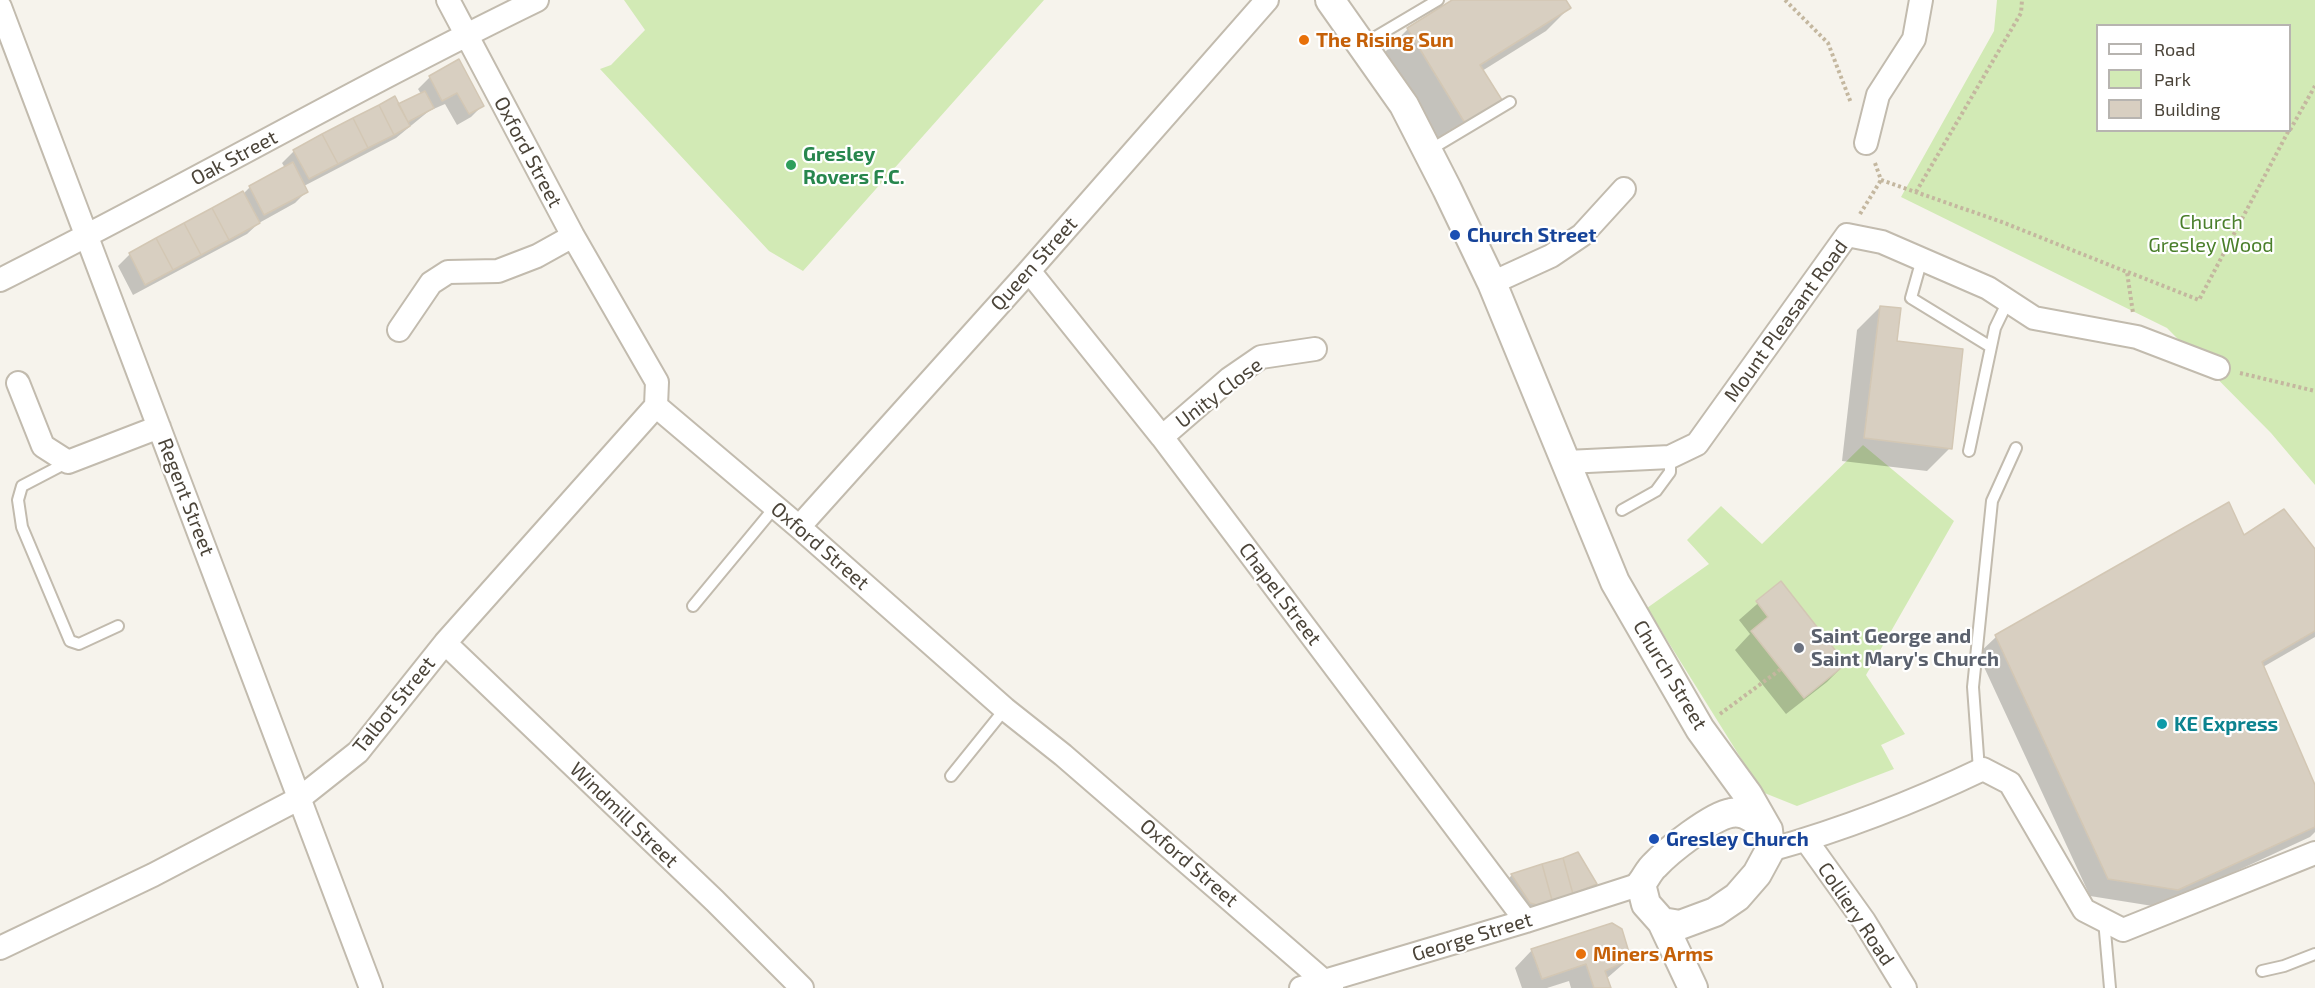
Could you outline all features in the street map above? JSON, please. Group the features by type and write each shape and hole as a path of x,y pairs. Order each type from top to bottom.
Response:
{"street":[{"name":"Oxford Street","path":"448,0 573,236 657,382 656,406 799,526 1005,709 1063,755 1328,984"},
{"name":"Oak Street","path":"0,280 86,237 466,34 537,0"},
{"name":"Queen Street","path":"799,526 1029,271 1268,0"},
{"name":"Church Street","path":"1330,0 1404,105 1492,284 1616,582 1700,729 1748,795 1768,840"},
{"path":"1866,142 1878,95 1914,39 1921,0"},
{"name":"Regent Street","path":"0,7 371,988"},
{"path":"1492,284 1551,256 1582,235 1624,189"},
{"name":"Mount Pleasant Road","path":"1567,462 1670,457 1697,444 1847,235 1882,242 1988,288 2034,318 2137,337 2218,368"},
{"path":"399,330 431,283 448,272 498,271 537,256 573,236"},
{"name":"Chapel Street","path":"1029,271 1162,437 1526,921"},
{"name":"Unity Close","path":"1162,437 1229,380 1261,357 1315,350"},
{"path":"18,383 43,446 68,462 159,427"},
{"name":"Talbot Street","path":"0,948 153,875 300,798 358,752 445,643 656,406"},
{"name":"Windmill Street","path":"445,643 707,893 802,988"},
{"path":"1710,822 1723,803 1728,769"},
{"path":"1768,840 1806,840 1945,787 1983,769 2010,783 2084,910 2123,930 2315,853"},
{"path":"1693,988 1662,922 1646,904 1641,884 1653,866 1710,822 1732,812 1753,817 1768,840"},
{"path":"1662,922 1680,925 1715,912 1737,897 1756,874 1768,840"},
{"name":"Colliery Road","path":"1806,840 1864,921 1905,988"},
{"name":"George Street","path":"1301,988 1328,984 1641,884"}],"lane":[{"path":"1362,45 1438,0"},
{"path":"1427,151 1510,102"},
{"path":"1922,259 1911,298 1991,347"},
{"path":"1969,451 1995,328 2008,301"},
{"path":"1979,771 1972,687 1992,501 2016,448"},
{"path":"1623,510 1656,491 1670,472 1670,457"},
{"path":"68,462 22,486 18,500 22,527 70,641 79,644 118,626"},
{"path":"693,606 775,507"},
{"path":"951,776 1005,709"},
{"path":"2104,920 2110,988"},
{"path":"2262,971 2284,966 2315,954"}],"path":[{"path":"1785,0 1828,43 1881,180 2002,222 2199,300 2288,132"},
{"path":"1916,192 2021,13 2022,0"},
{"path":"2291,127 2315,86"},
{"path":"1847,235 1881,180"},
{"path":"2127,272 2137,337"},
{"path":"2218,368 2315,391"},
{"path":"1700,729 1781,669"}],"green space":[{"name":"Gresley Rovers F.C.","path":"624,0 1044,0 803,271 769,251 600,69 611,65 645,30"},
{"name":"Church Gresley Wood","path":"1997,0 2315,0 2315,485 2271,433 2167,328 1901,197 1994,31"},
{"path":"1863,445 1954,521 1866,675 1905,734 1881,745 1894,769 1797,806 1762,792 1647,608 1709,564 1687,540 1721,506 1762,544"}],"building":[{"path":"1452,0 1566,0 1571,8 1480,65 1502,100 1465,123 1407,28"},
{"path":"459,59 484,106 469,114 457,93 442,101 429,76"},
{"path":"425,91 434,108 408,122 398,104"},
{"path":"395,96 410,126 394,135 379,105"},
{"path":"379,105 394,135 368,148 353,118"},
{"path":"353,118 368,148 338,164 322,134"},
{"path":"322,134 338,164 309,179 293,150"},
{"path":"293,162 308,192 264,215 249,186"},
{"path":"243,191 260,223 229,240 212,208"},
{"path":"212,208 229,240 201,255 184,223"},
{"path":"184,223 201,255 173,270 156,238"},
{"path":"156,238 173,270 145,285 129,253"},
{"path":"1880,306 1901,308 1897,341 1963,349 1952,449 1864,438"},
{"name":"KE Express","path":"2229,502 2244,535 2284,509 2315,549 2315,631 2262,662 2315,785 2315,827 2178,890 2108,879 1995,635"},
{"name":"Saint George and Saint Mary's Church","path":"1781,581 1846,664 1804,698 1751,631 1768,617 1756,601"},
{"path":"1578,852 1597,884 1573,894 1563,858"},
{"path":"1563,858 1573,894 1552,900 1542,864"},
{"path":"1542,864 1552,900 1537,905 1530,903 1511,874"},
{"name":"Miners Arms","path":"1612,923 1622,929 1631,959 1605,971 1611,988 1594,988 1586,964 1542,979 1531,949"}],"place":[{"name":"The Rising Sun","path":"1304,40"},
{"name":"Gresley Rovers F.C.","path":"791,165"},
{"name":"Church Street","path":"1455,235"},
{"name":"Saint George and Saint Mary's Church","path":"1799,648"},
{"name":"KE Express","path":"2162,724"},
{"name":"Gresley Church","path":"1654,839"},
{"name":"Miners Arms","path":"1581,954"}]}
